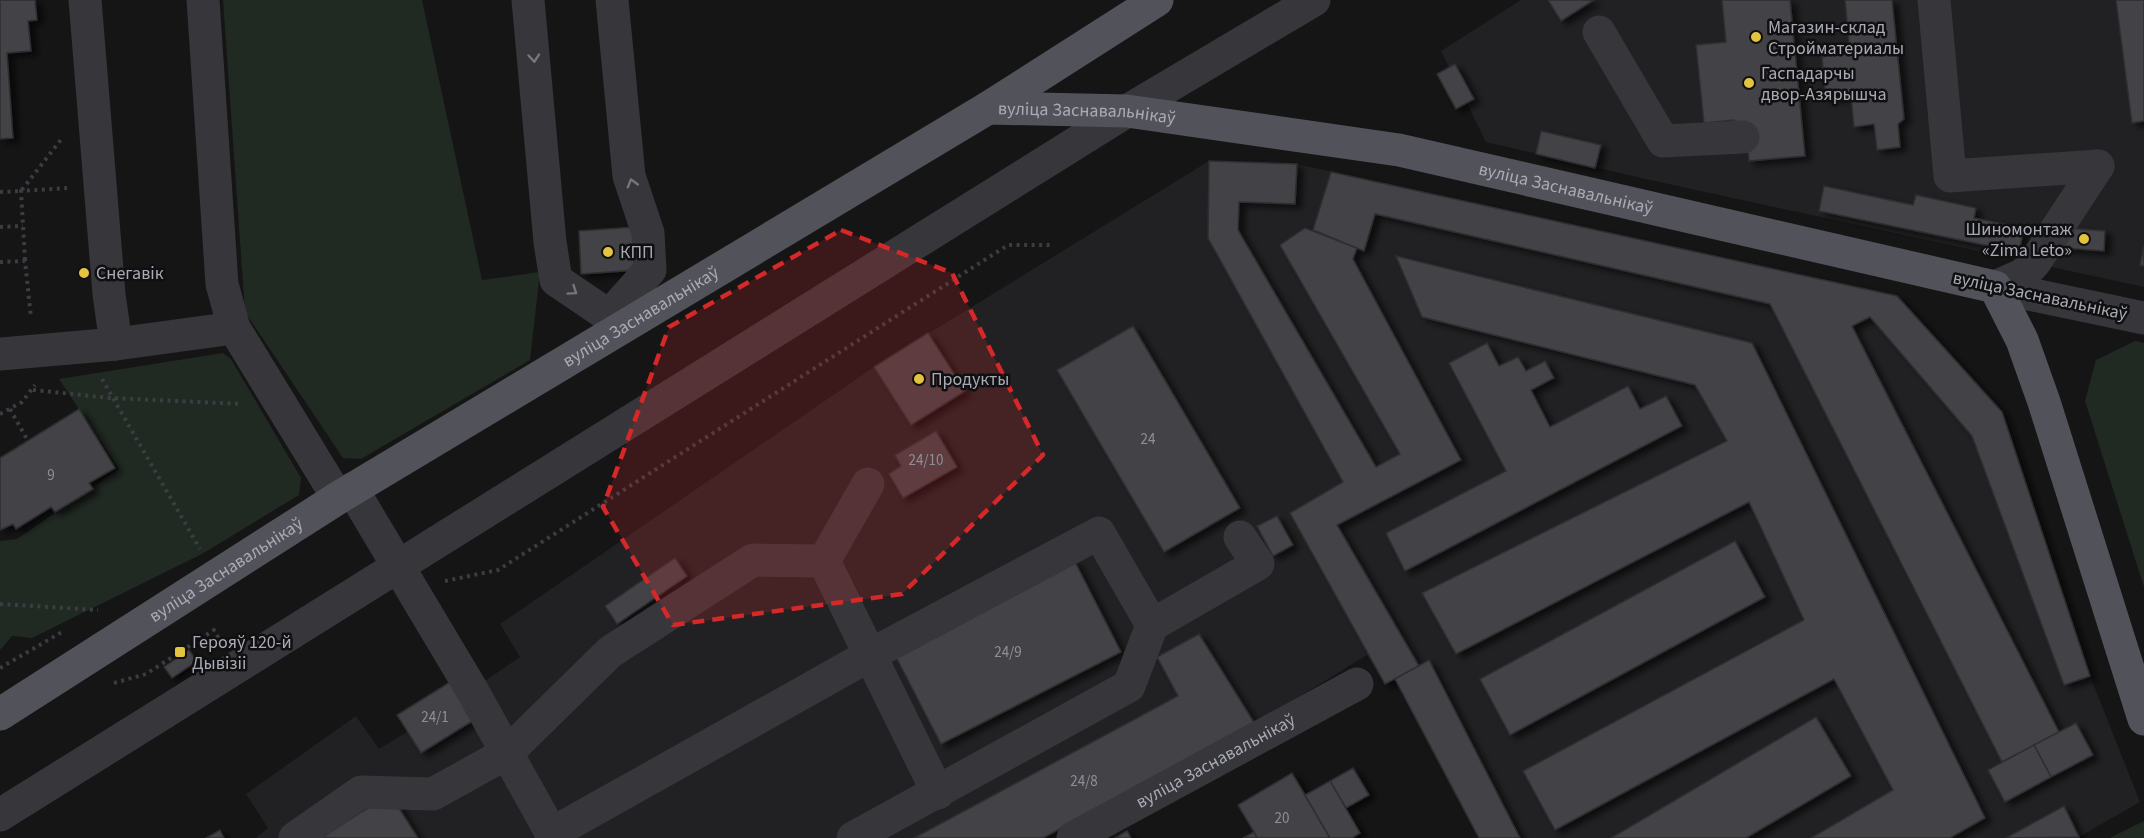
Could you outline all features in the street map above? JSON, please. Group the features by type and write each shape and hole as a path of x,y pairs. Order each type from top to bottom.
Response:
{"main road":[{"path":"988,108 1157,0"},
{"name":"вуліца Заснавальнікаў","path":"0,714 613,323 988,108 1127,111 1399,150 1995,287"},
{"path":"1995,287 2022,340 2044,402 2144,719"}],"street":[{"path":"85,0 109,294 116,344"},
{"path":"203,0 222,284 234,327 345,493 398,566 507,753 552,836 870,655 1100,533 1152,625"},
{"path":"528,0 550,242 556,280 613,323 650,270 648,232 629,177 612,0"},
{"path":"0,815 1127,111 1314,0"},
{"path":"1934,0 1950,177 2098,165 2036,262 2024,274 1995,287"},
{"path":"1599,32 1663,141 1743,137"},
{"name":"вуліца Заснавальнікаў","path":"1995,287 2144,318"},
{"path":"0,354 116,344 234,327"},
{"path":"824,561 868,484"},
{"path":"853,838 1129,686 1152,625 1258,564 1240,537"},
{"path":"295,838 362,792 433,794 507,753 610,652 753,560 824,561"},
{"path":"824,561 938,793"},
{"name":"вуліца Заснавальнікаў","path":"1073,838 1357,684"}],"path":[{"path":"31,321 21,191 64,136"},
{"path":"0,192 68,188"},
{"path":"0,227 24,226"},
{"path":"415,594 433,584 498,570 1008,245 1051,245"},
{"path":"0,262 26,261"},
{"path":"99,373 111,398 201,550"},
{"path":"0,414 10,409 33,390 38,378"},
{"path":"33,390 111,398 255,405"},
{"path":"10,409 28,441"},
{"path":"0,604 100,610 89,616"},
{"path":"0,668 69,628"},
{"path":"106,686 146,674 214,630 238,666"}],"highlighted area":[{"path":"841,230 952,273 1043,455 902,594 673,625 603,507 669,327"}],"shaded area":[{"path":"223,0 422,0 482,280 540,272 530,360 361,459 343,458 245,312"},
{"path":"1521,0 2144,0 2144,287 1650,180 1486,142 1441,51"},
{"path":"1209,161 1297,164 1897,296 2002,412 2090,676 2140,802 2077,838 1479,838 1395,680 1385,684 1367,655 1255,724 1054,838 256,838 268,828 246,794 356,716 379,749 407,732 397,715 450,682 460,698 520,657 500,624 874,367"},
{"path":"2135,341 2144,343 2144,587 2085,401 2096,360"},
{"path":"223,353 231,359 301,478 299,495 202,554 32,638 12,636 0,650 0,541 17,539 119,469 59,379"},
{"path":"2144,821 2144,838 2110,838"}],"building":[{"path":"0,0 35,0 37,20 28,21 31,51 7,53 13,138 0,139"},
{"path":"1548,0 1594,0 1561,21"},
{"name":"Гаспадарчы двор-Азярышча","path":"1722,0 1790,0 1805,156 1749,161 1746,133 1736,134 1734,120 1704,123 1696,45 1726,42"},
{"path":"1845,0 1892,0 1904,119 1898,124 1900,147 1877,150 1874,124 1854,127 1851,96 1826,99 1822,57 1850,53"},
{"path":"2116,0 2144,0 2144,121 2132,123"},
{"path":"1455,64 1474,99 1456,109 1437,74"},
{"path":"1541,131 1601,145 1595,168 1536,154"},
{"path":"1209,161 1297,164 1295,204 1239,202 1238,230 1376,467 1400,454 1280,245 1305,228 1357,248 1353,259 1461,460 1337,525 1419,666 1385,684 1290,513 1343,482 1208,238"},
{"path":"1331,172 1897,296 2002,412 2090,676 2064,685 1972,436 1870,317 1852,326 2059,732 2002,762 1770,304 1375,214 1364,251 1313,230"},
{"path":"1824,186 1913,205 1916,195 1976,208 1974,218 2024,228 2019,252 1819,211"},
{"name":"КПП","path":"635,227 639,270 581,274 579,231"},
{"name":"Шиномонтаж «Zima Leto»","path":"2065,228 2105,231 2104,251 2064,248"},
{"path":"2144,246 2144,266 2140,265"},
{"path":"1396,256 1752,343 1985,818 1950,838 1811,838 1893,790 1834,679 1555,830 1523,771 1804,620 1749,502 1456,654 1422,593 1727,441 1695,385 1422,317"},
{"path":"1133,326 1240,508 1164,552 1057,370"},
{"name":"Продукты","path":"928,333 965,391 911,425 874,367"},
{"path":"1487,343 1499,366 1518,357 1526,371 1545,361 1554,378 1531,390 1550,427 1628,386 1640,409 1666,396 1682,426 1405,571 1386,533 1506,471 1449,363"},
{"path":"79,409 115,468 89,483 93,489 55,512 51,507 16,529 13,524 0,530 0,458"},
{"path":"936,431 957,467 903,498 889,474 901,466 895,455"},
{"path":"1277,516 1293,545 1273,556 1257,526"},
{"path":"1735,541 1765,597 1510,735 1480,679"},
{"path":"675,558 687,576 617,624 605,606"},
{"path":"1074,560 1121,652 941,744 894,653"},
{"path":"1199,634 1255,724 1043,838 914,838 1178,696 1157,657"},
{"path":"189,650 197,661 172,678 164,667"},
{"path":"1429,660 1520,838 1479,838 1395,679"},
{"path":"450,682 474,720 421,753 397,715"},
{"path":"1816,717 1851,776 1746,838 1611,838"},
{"path":"2076,723 2093,755 2051,777 2034,745"},
{"path":"2034,745 2051,777 2005,802 1988,770"},
{"path":"1353,768 1369,795 1346,808 1330,781"},
{"path":"1292,773 1330,838 1257,838 1238,805"},
{"path":"1330,781 1360,833 1352,838 1330,838 1305,795"},
{"path":"390,794 418,838 320,838"},
{"path":"2064,806 2079,837 2006,838"},
{"path":"220,830 224,838 206,838"},
{"path":"1127,831 1131,838 1115,838"},
{"path":"1254,832 1257,838 1243,838"}],"place":[{"name":"Магазин-склад Стройматериалы","path":"1756,37"},
{"name":"Гаспадарчы двор-Азярышча","path":"1749,83"},
{"name":"Шиномонтаж «Zima Leto»","path":"2084,239"},
{"name":"КПП","path":"608,252"},
{"name":"Снегавік","path":"84,273"},
{"name":"Продукты","path":"919,379"},
{"name":"Герояў 120-й Дывізіі","path":"180,652"}]}
